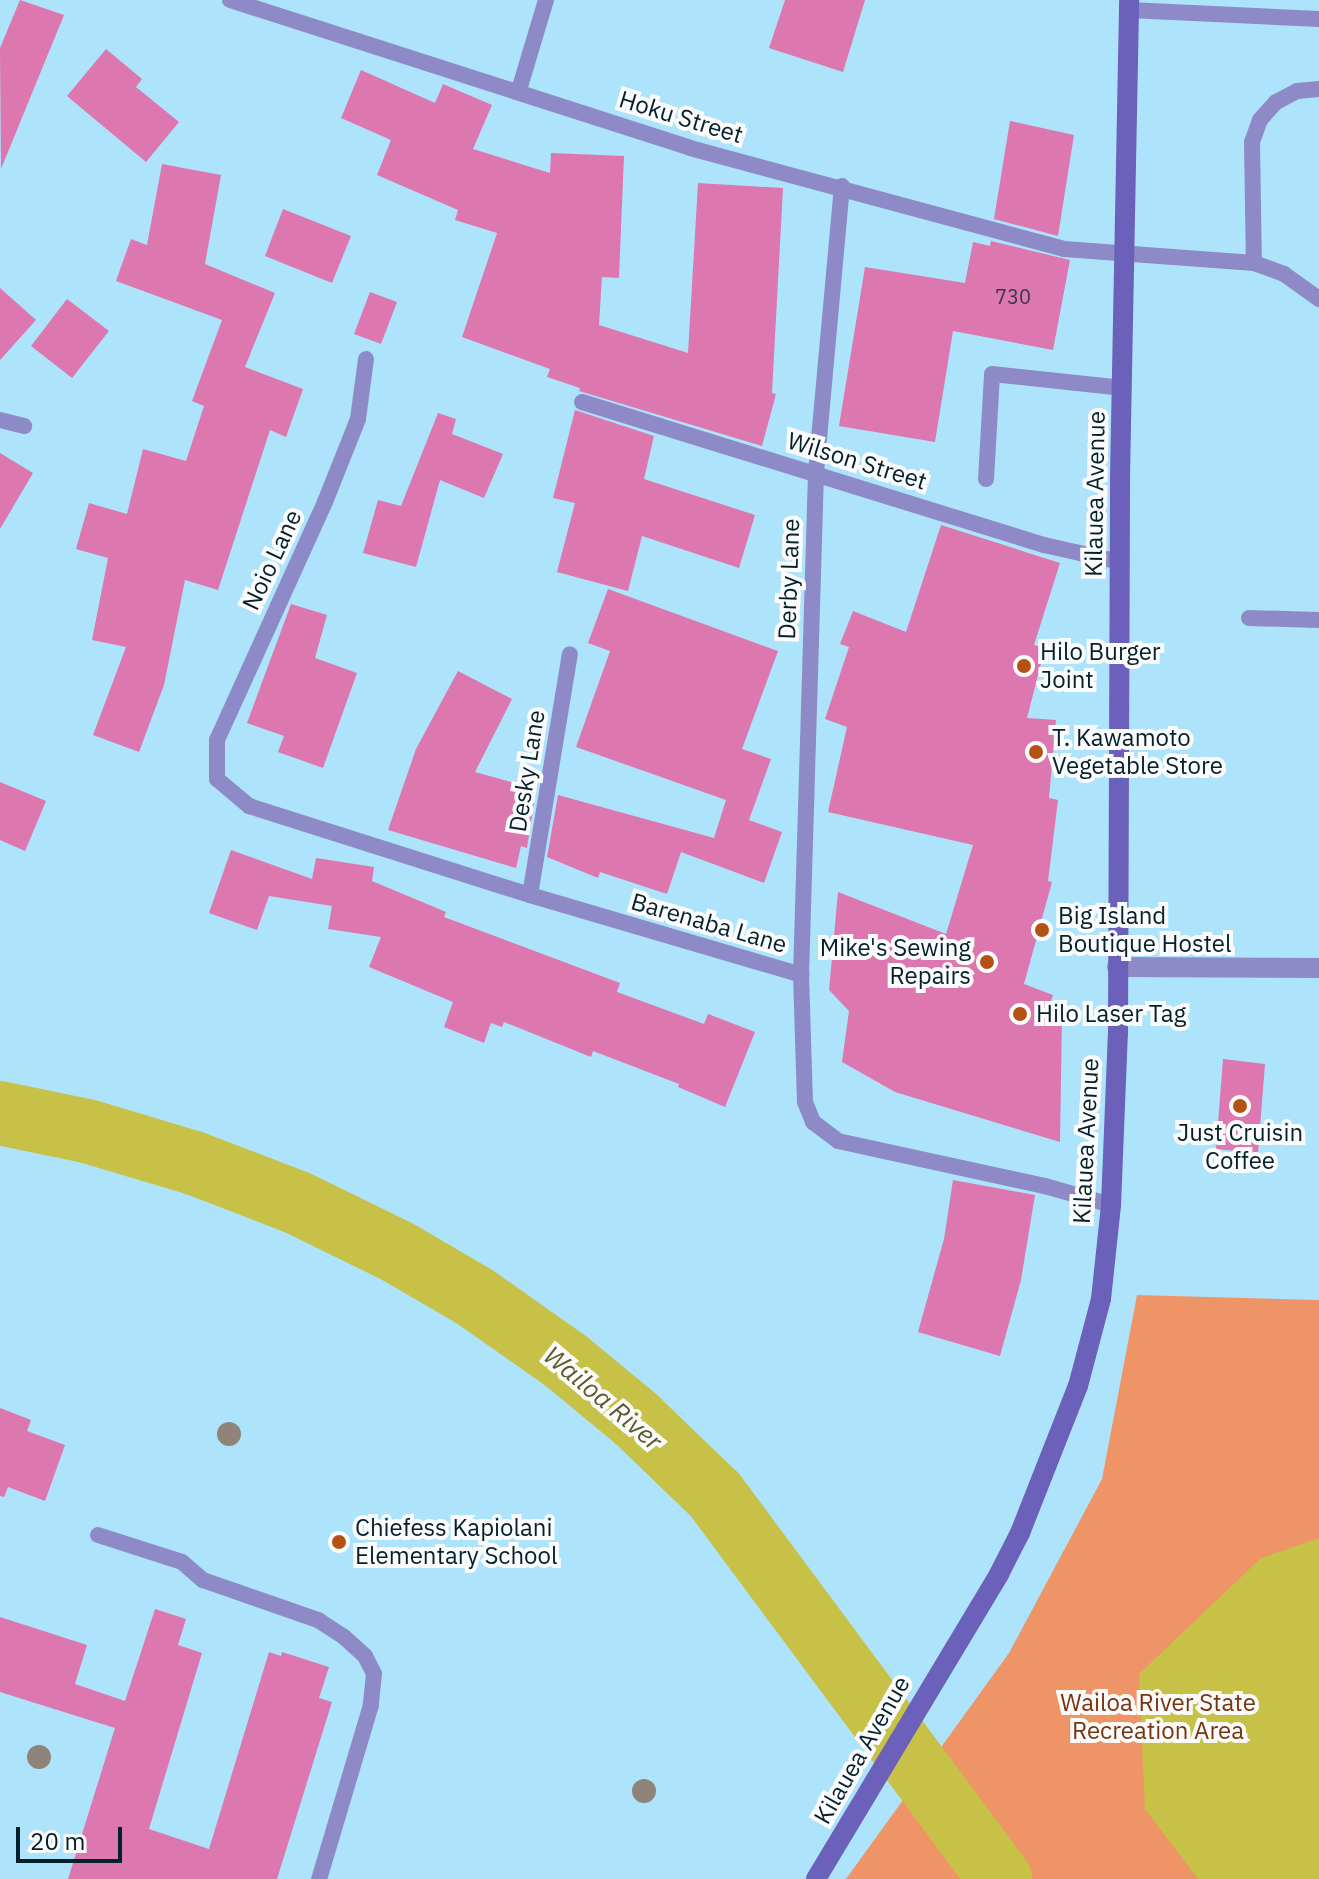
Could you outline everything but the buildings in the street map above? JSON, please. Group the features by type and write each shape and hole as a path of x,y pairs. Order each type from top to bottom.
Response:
{"street":[{"name":"Kilauea Avenue","path":"817,1878 999,1574 1057,1445 1091,1346 1101,1299 1111,1205 1118,1034 1120,562 1129,5"},
{"path":"1117,967 1319,968"}],"lane":[{"name":"Hoku Street","path":"230,0 519,90 690,148 842,186 1064,249 1125,256 1254,263"},
{"path":"519,90 546,0"},
{"path":"1129,5 1319,19"},
{"path":"1319,89 1297,91 1276,102 1254,130 1254,263 1284,274 1319,299"},
{"name":"Derby Lane","path":"801,975 816,473 842,186"},
{"name":"Noio Lane","path":"217,779 217,740 353,433 358,419 366,359"},
{"path":"986,479 992,374 1123,388"},
{"name":"Wilson Street","path":"582,402 1044,545 1120,562"},
{"path":"0,420 24,426"},
{"path":"1249,618 1319,620"},
{"name":"Desky Lane","path":"530,895 570,654"},
{"name":"Barenaba Lane","path":"217,779 249,806 530,895 801,975 803,1092 813,1122 829,1136 848,1144 1045,1186 1111,1205"},
{"path":"98,1535 182,1562 203,1580 318,1620 365,1656 374,1674 371,1705 319,1879"}],"green space":[{"name":"Wailoa River State Recreation Area","path":"1137,1295 1319,1300 1319,1879 846,1879 1009,1653 1102,1479"}],"shaded area":[{"path":"1319,1538 1319,1879 1198,1879 1145,1809 1139,1674 1261,1558"}],"waterway":[{"name":"Wailoa River","path":"0,1113 87,1131 194,1163 298,1203 398,1252 475,1297 566,1361 635,1418 715,1495 1000,1879"}],"place":[{"name":"Hilo Burger Joint","path":"1024,666"},
{"name":"T. Kawamoto Vegetable Store","path":"1036,752"},
{"name":"Big Island Boutique Hostel","path":"1042,930"},
{"name":"Mike's Sewing Repairs","path":"987,962"},
{"name":"Hilo Laser Tag","path":"1020,1014"},
{"name":"Just Cruisin Coffee","path":"1240,1106"},
{"name":"Chiefess Kapiolani Elementary School","path":"339,1542"}]}
